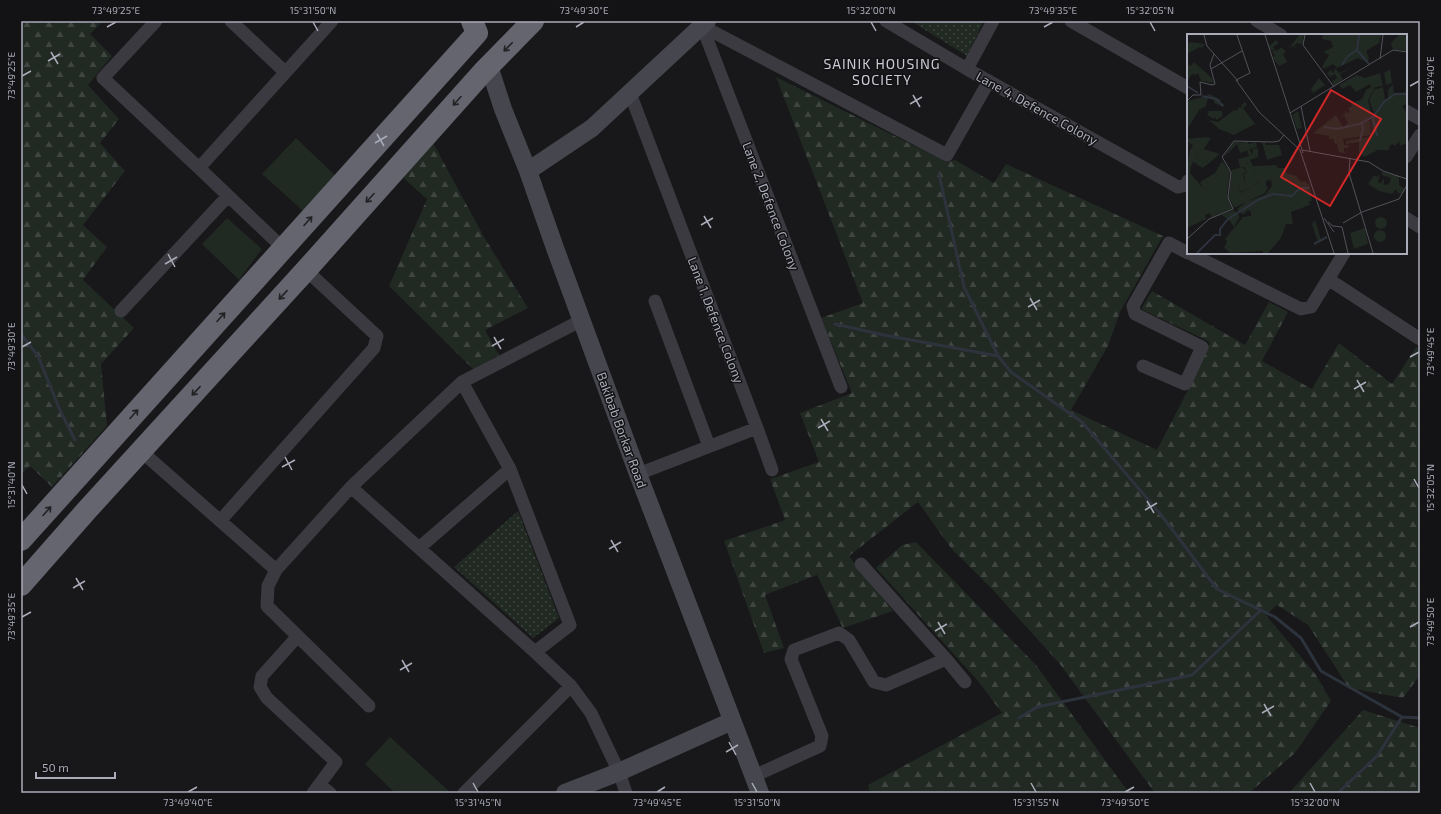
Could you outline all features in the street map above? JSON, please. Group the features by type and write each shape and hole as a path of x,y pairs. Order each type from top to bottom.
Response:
{"highway":[{"path":"21,585 140,451 306,270 489,66 533,21"},
{"path":"21,540 283,248 475,27"}],"street":[{"path":"156,21 103,78 283,248"},
{"path":"232,21 285,72"},
{"path":"199,168 332,21"},
{"name":"Lane 4, Defence Colony","path":"886,21 989,82 1178,187 1186,185 1187,183"},
{"path":"967,69 993,21"},
{"path":"1071,21 1187,87"},
{"path":"1257,21 1275,33"},
{"path":"528,171 592,128 704,24 947,155 989,82"},
{"name":"Lane 2, Defence Colony","path":"704,24 841,387"},
{"name":"Bakibab Borkar Road","path":"489,66 503,109 528,171 638,474 760,793"},
{"name":"Lane 1, Defence Colony","path":"630,93 772,470"},
{"path":"1407,112 1420,119"},
{"path":"1407,155 1420,135"},
{"path":"121,311 228,196"},
{"path":"1407,219 1420,227"},
{"path":"1143,366 1185,384 1202,346 1135,314 1133,306 1169,243 1187,252"},
{"path":"1190,254 1301,309 1311,307 1343,254"},
{"path":"220,521 374,348 377,336 306,270"},
{"path":"1328,279 1420,339"},
{"path":"655,301 709,446"},
{"path":"369,706 267,606 268,586 276,570 351,487 462,382 582,320"},
{"path":"462,382 510,469 570,625 535,652"},
{"path":"638,474 757,428"},
{"path":"140,451 276,570"},
{"path":"419,548 510,469"},
{"path":"351,487 571,686 591,713 626,793"},
{"path":"861,564 965,682"},
{"path":"754,776 820,746 822,736 791,660 794,650 839,633 849,640 874,682 886,685 946,659"},
{"path":"297,636 262,676 260,687 267,698 336,762 321,790"},
{"path":"464,793 571,686"},
{"path":"565,793 618,772 732,721"}],"green space":[{"path":"21,21 103,21 90,34 112,56 88,85 119,119 100,143 125,171 83,225 107,247 83,280 134,328 101,364 107,426 52,487 30,466 21,474"},
{"path":"911,21 984,21 967,56"},
{"path":"776,77 947,162 955,160 994,183 1006,164 1163,236 1120,312 1108,346 1071,410 1157,450 1189,388 1210,342 1141,309 1152,291 1245,345 1269,302 1288,312 1262,361 1312,389 1339,343 1392,384 1416,347 1420,349 1420,675 1403,698 1349,688 1308,625 1277,605 1266,615 1316,675 1331,701 1295,753 1249,793 1155,793 1059,663 992,589 951,548 918,502 849,556 893,611 843,628 817,575 765,595 784,648 764,653 724,541 785,520 770,479 819,462 800,413 852,393 821,318 863,303"},
{"path":"296,138 336,176 303,211 262,174"},
{"path":"432,141 484,237 528,308 485,330 499,355 474,370 389,286 427,199 401,176"},
{"path":"227,218 262,249 239,280 202,244"},
{"path":"518,511 559,618 533,638 454,567"},
{"path":"916,542 1036,665 1129,793 870,793 868,785 1002,713 978,681 876,568 902,545"},
{"path":"1363,710 1420,728 1420,793 1289,793"},
{"path":"390,737 449,791 448,793 395,793 365,764"}],"waterway":[{"path":"939,174 964,287 998,356 1011,372 1082,422 1162,516 1217,589 1275,617 1301,638 1321,671 1402,717 1420,718"},
{"path":"835,324 884,335 998,356"},
{"path":"21,334 38,356 59,408 75,440"},
{"path":"1019,718 1037,707 1192,675 1261,610"},
{"path":"1338,793 1377,756 1402,717"}],"district":[{"name":"SAINIK HOUSING SOCIETY","path":"882,72"}]}
